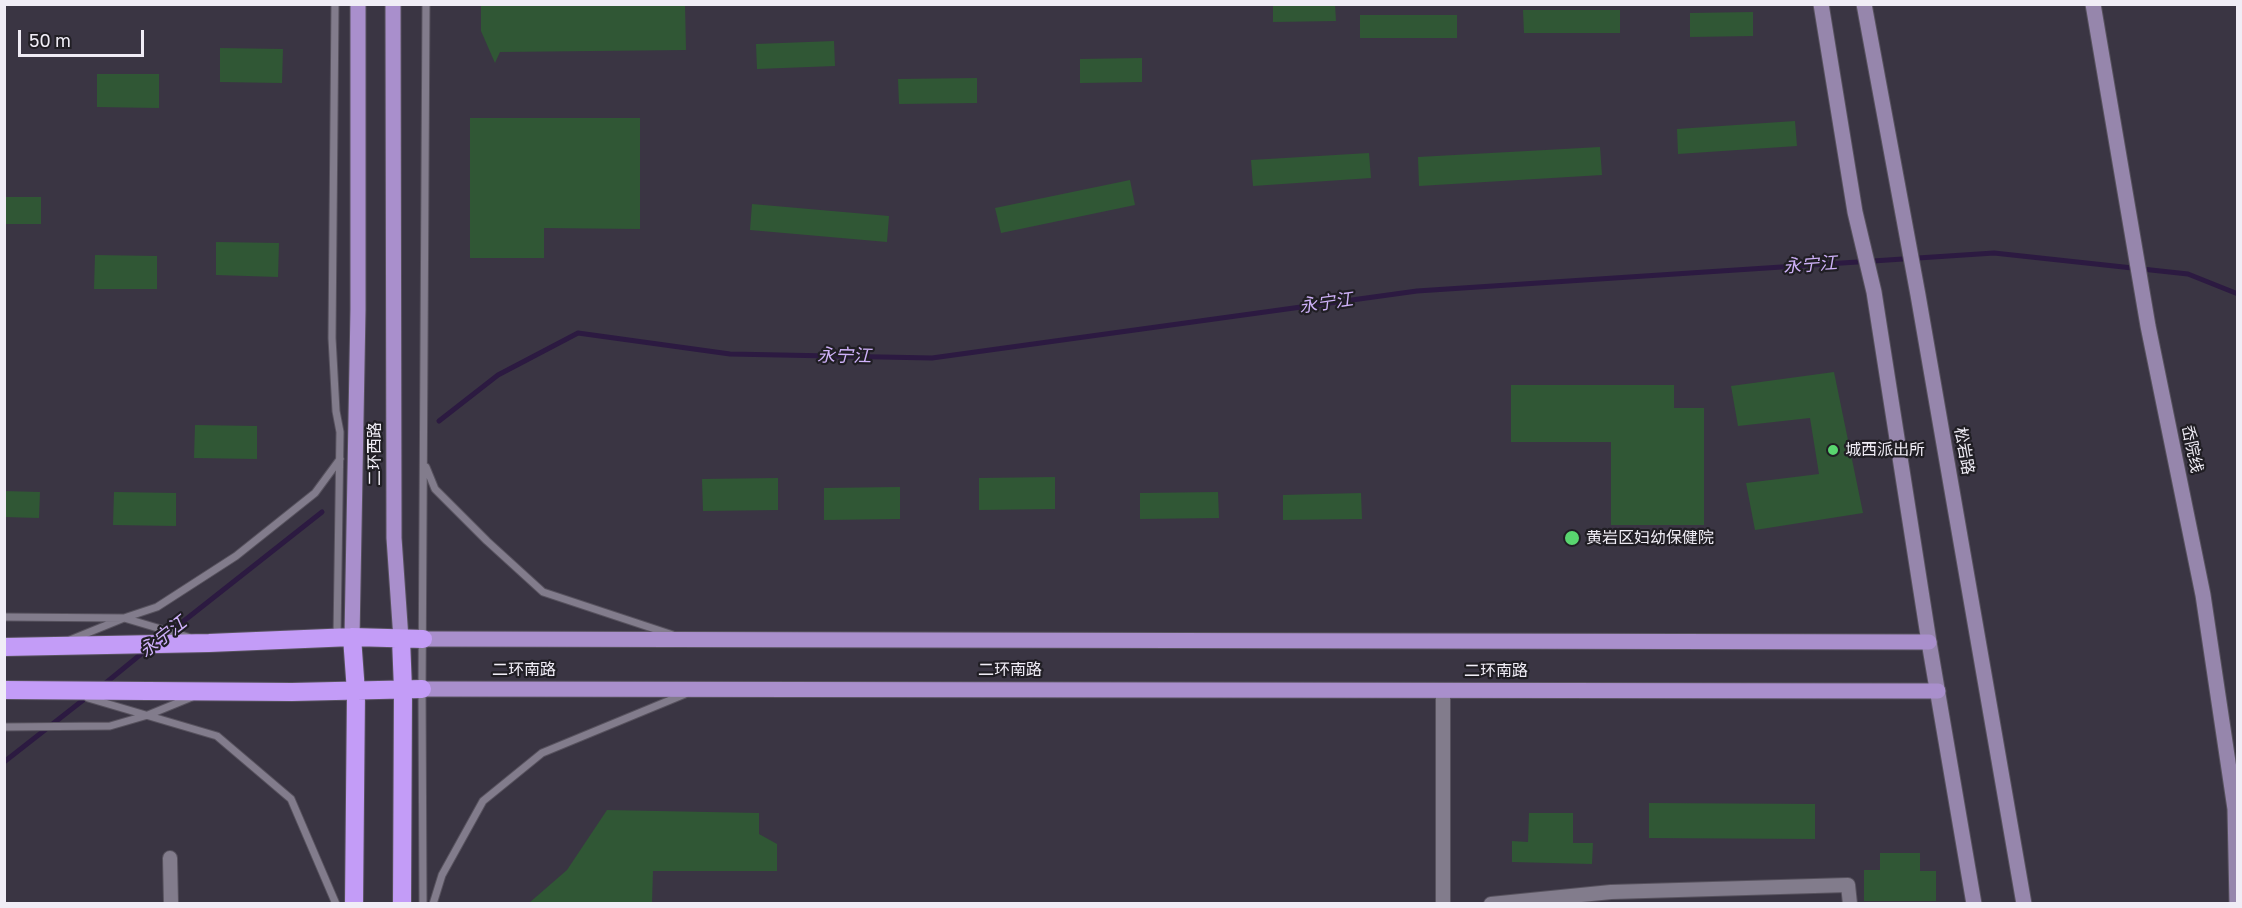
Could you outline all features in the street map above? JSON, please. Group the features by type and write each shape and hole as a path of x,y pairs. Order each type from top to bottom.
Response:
{"highway":[{"name":"二环南路","path":"4,647 139,644 176,640 209,643 345,638 423,639"},
{"name":"二环西路","path":"345,638 356,692 354,903"},
{"name":"二环西路","path":"401,639 403,689 402,903"},
{"name":"二环南路","path":"4,690 72,691 105,695 206,691 356,692 422,689"}],"main road":[{"name":"二环西路","path":"345,638 358,309 358,4"},
{"name":"二环西路","path":"393,4 394,538 401,639"},
{"path":"1821,4 1855,212 1874,292 1929,642 1974,903"},
{"name":"松岩路","path":"1864,4 1918,295 2024,903"},
{"name":"岙院线","path":"2093,4 2140,280 2203,595 2235,809 2237,903"},
{"name":"二环南路","path":"423,639 1929,642"},
{"name":"二环南路","path":"422,689 1938,691"}],"street":[{"path":"1443,690 1443,903"},
{"path":"170,858 171,903"},
{"path":"1491,903 1848,885 1850,903"}],"lane":[{"path":"334,4 332,338 336,411 340,432 345,638"},
{"path":"423,903 426,4"},
{"path":"55,646 157,607 236,556 315,493 340,459"},
{"path":"424,463 435,489 543,592 690,640"},
{"path":"4,616 124,618 158,628 176,640"},
{"path":"433,903 442,875 483,801 542,753 695,690"},
{"path":"4,727 110,726 148,715 206,691"},
{"path":"105,695 148,715 218,736 291,799 335,902"}],"building":[{"path":"481,4 685,4 686,50 500,52 495,63 481,31"},
{"path":"1273,4 1335,4 1336,21 1273,22"},
{"path":"1523,10 1620,10 1620,33 1524,33"},
{"path":"1753,12 1753,36 1690,37 1690,13"},
{"path":"1360,15 1457,15 1457,38 1360,38"},
{"path":"834,41 835,66 757,69 756,44"},
{"path":"220,48 283,49 282,83 220,82"},
{"path":"1142,58 1142,82 1080,83 1080,59"},
{"path":"97,74 159,74 159,108 97,107"},
{"path":"977,78 977,103 899,104 898,79"},
{"path":"470,118 640,118 640,229 544,228 544,258 470,258"},
{"path":"1795,121 1797,146 1678,154 1677,129"},
{"path":"1600,147 1602,175 1419,186 1418,157"},
{"path":"1369,153 1371,178 1253,186 1251,160"},
{"path":"1130,180 1135,205 1001,233 995,208"},
{"path":"4,197 41,197 41,224 4,224"},
{"path":"752,204 889,216 887,242 750,230"},
{"path":"216,242 279,243 278,277 216,275"},
{"path":"95,255 157,256 157,289 94,289"},
{"name":"城西派出所","path":"1834,372 1863,513 1755,530 1746,483 1819,474 1810,418 1738,426 1731,386"},
{"path":"1511,385 1674,385 1674,408 1704,408 1704,525 1611,525 1611,442 1511,442"},
{"path":"195,425 257,426 257,459 194,458"},
{"path":"1055,477 1055,509 979,510 979,478"},
{"path":"778,478 778,510 703,511 702,479"},
{"path":"900,487 900,519 824,520 824,488"},
{"path":"4,491 40,492 39,518 4,517"},
{"path":"114,492 176,493 176,526 113,525"},
{"path":"1218,492 1219,518 1140,519 1140,493"},
{"path":"1361,493 1362,519 1283,520 1283,495"},
{"path":"1649,803 1815,804 1815,839 1649,838"},
{"path":"607,810 759,813 759,834 777,844 777,871 653,871 652,903 529,903 567,870"},
{"path":"1529,813 1573,813 1573,843 1593,843 1592,864 1512,862 1512,841 1528,842"},
{"path":"1880,853 1920,853 1920,871 1936,871 1936,901 1864,901 1864,870 1880,870"}],"waterway":[{"name":"永宁江","path":"439,421 498,375 578,333 730,354 932,358 1417,291 1994,253 2188,274 2238,294"},
{"name":"永宁江","path":"161,639 322,512"},
{"name":"永宁江","path":"102,686 146,650"},
{"name":"永宁江","path":"4,762 87,697"}],"place":[{"name":"城西派出所","path":"1833,450"},
{"name":"黄岩区妇幼保健院","path":"1572,538"}]}
